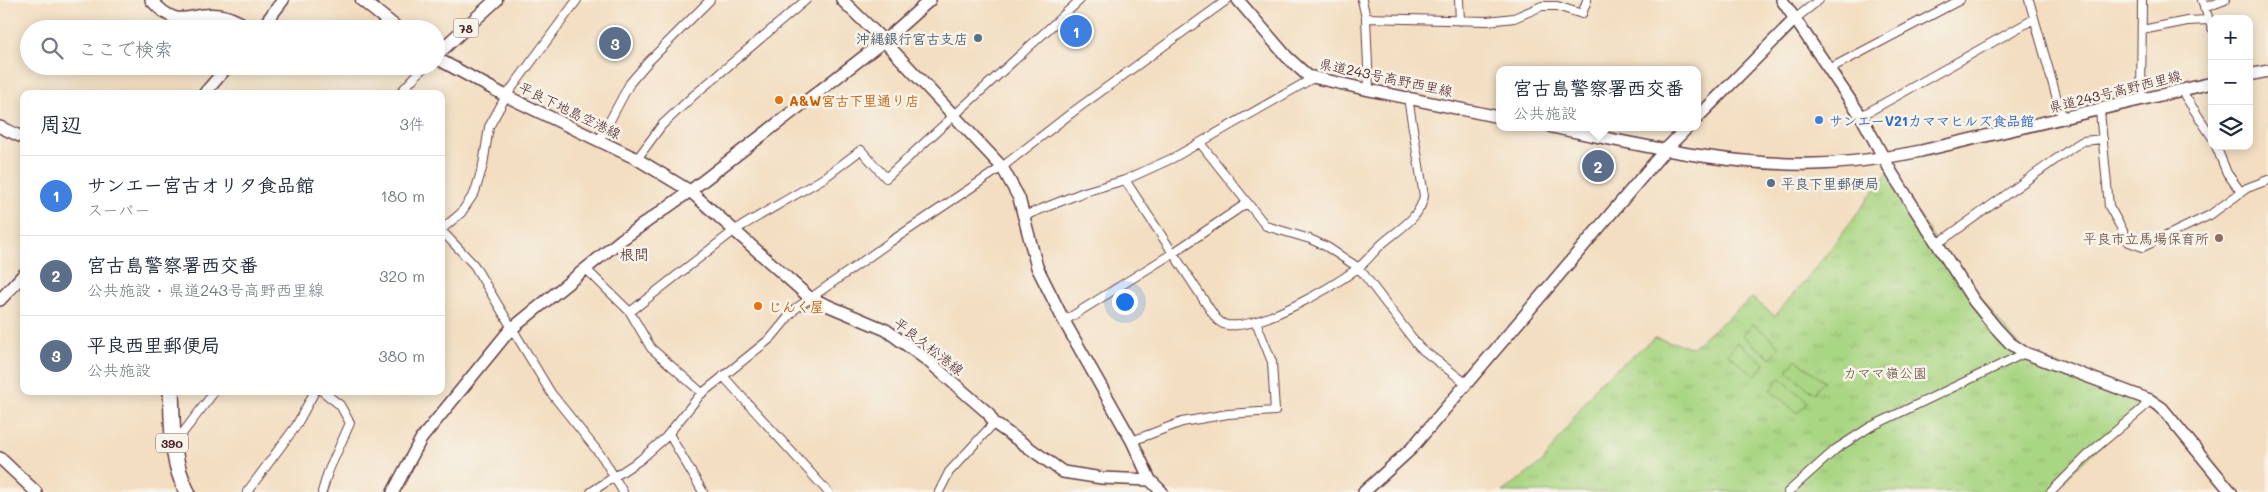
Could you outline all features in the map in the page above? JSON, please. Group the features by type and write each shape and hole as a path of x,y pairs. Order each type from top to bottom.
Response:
{"highway":[{"name":"390","path":"172,395 172,447 179,475 187,492"}],"main road":[{"name":"78","path":"445,48 496,0"},
{"path":"366,1 388,20"}],"street":[{"path":"151,0 171,17 182,19 210,14 221,15 232,20"},
{"path":"268,20 283,0"},
{"path":"445,227 461,213 475,192 483,165 489,127 506,96 577,0"},
{"path":"599,141 630,83 648,62 710,0"},
{"path":"637,159 662,125 693,96 806,0"},
{"path":"842,0 884,41 1002,167 1019,198 1037,267 1064,321 1132,441 1150,480 1162,492"},
{"path":"393,492 421,439 512,328 585,268 690,191 884,41 930,0"},
{"path":"630,312 735,230 824,178 861,150 886,178 1080,0"},
{"path":"591,492 640,460 669,434 702,393 771,338 794,309 1002,167 1127,72 1227,0"},
{"name":"県道243号高野西里線","path":"1238,0 1287,57 1308,76 1496,116"},
{"path":"1362,0 1366,18 1369,90"},
{"path":"1458,0 1460,21"},
{"path":"1366,18 1487,22 1514,18 1542,6 1556,6 1582,14 1587,0"},
{"path":"1782,0 1861,116 1893,175 1974,301 1996,328 2010,343 2025,352 2150,400 2162,408 2231,492"},
{"path":"1701,114 1796,18 1819,0"},
{"path":"1829,69 1960,0"},
{"path":"2029,0 2063,120"},
{"path":"2141,100 2142,0"},
{"path":"2208,17 2203,4 2225,0"},
{"path":"1861,116 2034,19"},
{"path":"2142,30 2186,21 2208,20"},
{"name":"平良下地島空港線","path":"445,61 506,96 637,159 690,191"},
{"path":"2253,74 2268,70"},
{"path":"207,90 220,75"},
{"path":"403,90 417,75"},
{"path":"1024,216 1084,192 1125,180 1200,143 1315,78"},
{"name":"県道243号高野西里線","path":"1572,131 1665,150 1734,160 1815,164 1885,158 2063,120 2208,84"},
{"path":"2181,90 2208,130"},
{"path":"1125,180 1220,322 1227,325 1256,322 1316,295 1359,268 1381,245 1413,218 1422,207 1424,196 1408,98"},
{"path":"2100,111 2109,206 2129,242 2143,247 2210,215 2240,192 2268,180"},
{"path":"0,127 20,136"},
{"path":"1364,492 1411,449 1665,150 1684,131"},
{"path":"1937,244 2073,147 2083,141 2103,139"},
{"path":"1200,143 1266,226 1310,239 1327,247 1359,268 1419,347 1467,384"},
{"path":"2218,150 2227,173 2240,192"},
{"name":"平良久松港線","path":"690,191 810,298 886,330 927,360 988,414 994,423 1062,472 1102,478 1150,480"},
{"path":"1064,321 1173,253 1247,203"},
{"path":"445,234 474,265 551,393 603,458 623,492"},
{"path":"585,268 630,312 651,348 702,393"},
{"path":"0,300 20,278"},
{"path":"1132,441 1182,422 1228,414 1275,411 1272,362 1256,322"},
{"path":"1788,492 1836,449 1870,427 2025,352"},
{"path":"723,376 828,492"},
{"path":"172,447 212,395"},
{"path":"247,492 296,426 311,395"},
{"path":"322,492 328,472 350,423 340,405 327,395"},
{"path":"2051,492 2086,456 2142,409 2150,400"},
{"path":"939,492 949,472 994,423"},
{"path":"669,434 703,492"},
{"path":"0,458 36,492"}],"green space":[{"name":"カママ嶺公園","path":"1890,169 1937,244 2025,353 2150,400 2050,492 1502,492 1542,463 1598,384 1654,338 1692,347 1752,298 1775,316 1826,255"},
{"path":"1753,324 1780,346 1771,358 1743,336"},
{"path":"1737,342 1765,364 1755,376 1728,354"},
{"path":"1796,359 1824,381 1814,393 1787,371"},
{"path":"1780,378 1808,402 1798,413 1770,390"}],"place":[{"name":"サンエー宮古オリタ食品館","path":"1076,31"},
{"name":"沖縄銀行宮古支店","path":"978,38"},
{"name":"平良西里郵便局","path":"615,43"},
{"name":"A&W宮古下里通り店","path":"779,100"},
{"name":"サンエーV21カママヒルズ食品館","path":"1819,120"},
{"name":"宮古島警察署西交番","path":"1598,166"},
{"name":"平良下里郵便局","path":"1771,183"},
{"name":"平良市立馬場保育所","path":"2219,238"},
{"name":"じんく屋","path":"758,306"}],"district":[{"name":"根間","path":"634,254"}]}
